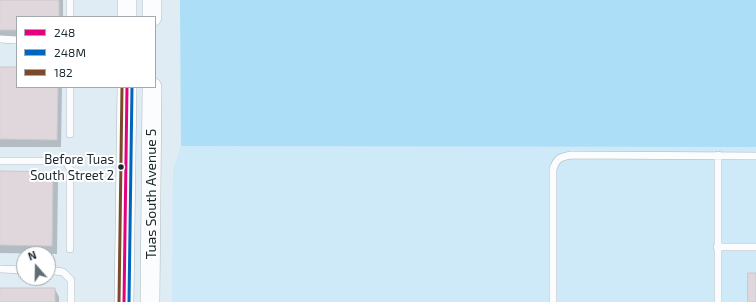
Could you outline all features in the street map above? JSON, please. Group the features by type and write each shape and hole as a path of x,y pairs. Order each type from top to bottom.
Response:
{"main road":[{"path":"127,0 127,16"},
{"path":"152,0 152,16"},
{"name":"Tuas South Avenue 5","path":"124,302 127,88"},
{"name":"Tuas South Avenue 5","path":"150,302 152,88"}],"lane":[{"path":"70,0 70,16"},
{"path":"0,40 16,40"},
{"path":"70,88 70,134"},
{"path":"553,302 553,169 555,162 560,158 571,155 756,156"},
{"path":"718,155 718,302"},
{"path":"0,161 62,161 67,163 70,169 70,249"},
{"path":"718,246 756,247"},
{"path":"0,269 16,270"},
{"path":"56,271 63,272 71,280 71,302"}],"shaded area":[{"path":"180,0 756,0 756,147 181,146"},
{"path":"181,146 756,147 756,302 172,302 173,170"}],"building":[{"path":"0,0 59,0 59,16 16,16 16,30 0,30"},
{"path":"0,67 16,67 16,88 58,88 57,140 0,139"},
{"path":"0,171 53,172 52,246 0,245"},
{"path":"748,273 756,273 756,302 748,302"},
{"path":"0,288 55,288 55,302 0,302"}],"transit line":[{"name":"182","path":"119,302 122,88"},
{"name":"248","path":"124,302 127,88"},
{"name":"248M","path":"129,302 132,88"}],"place":[{"name":"Before Tuas South Street 2","path":"121,167"}]}
